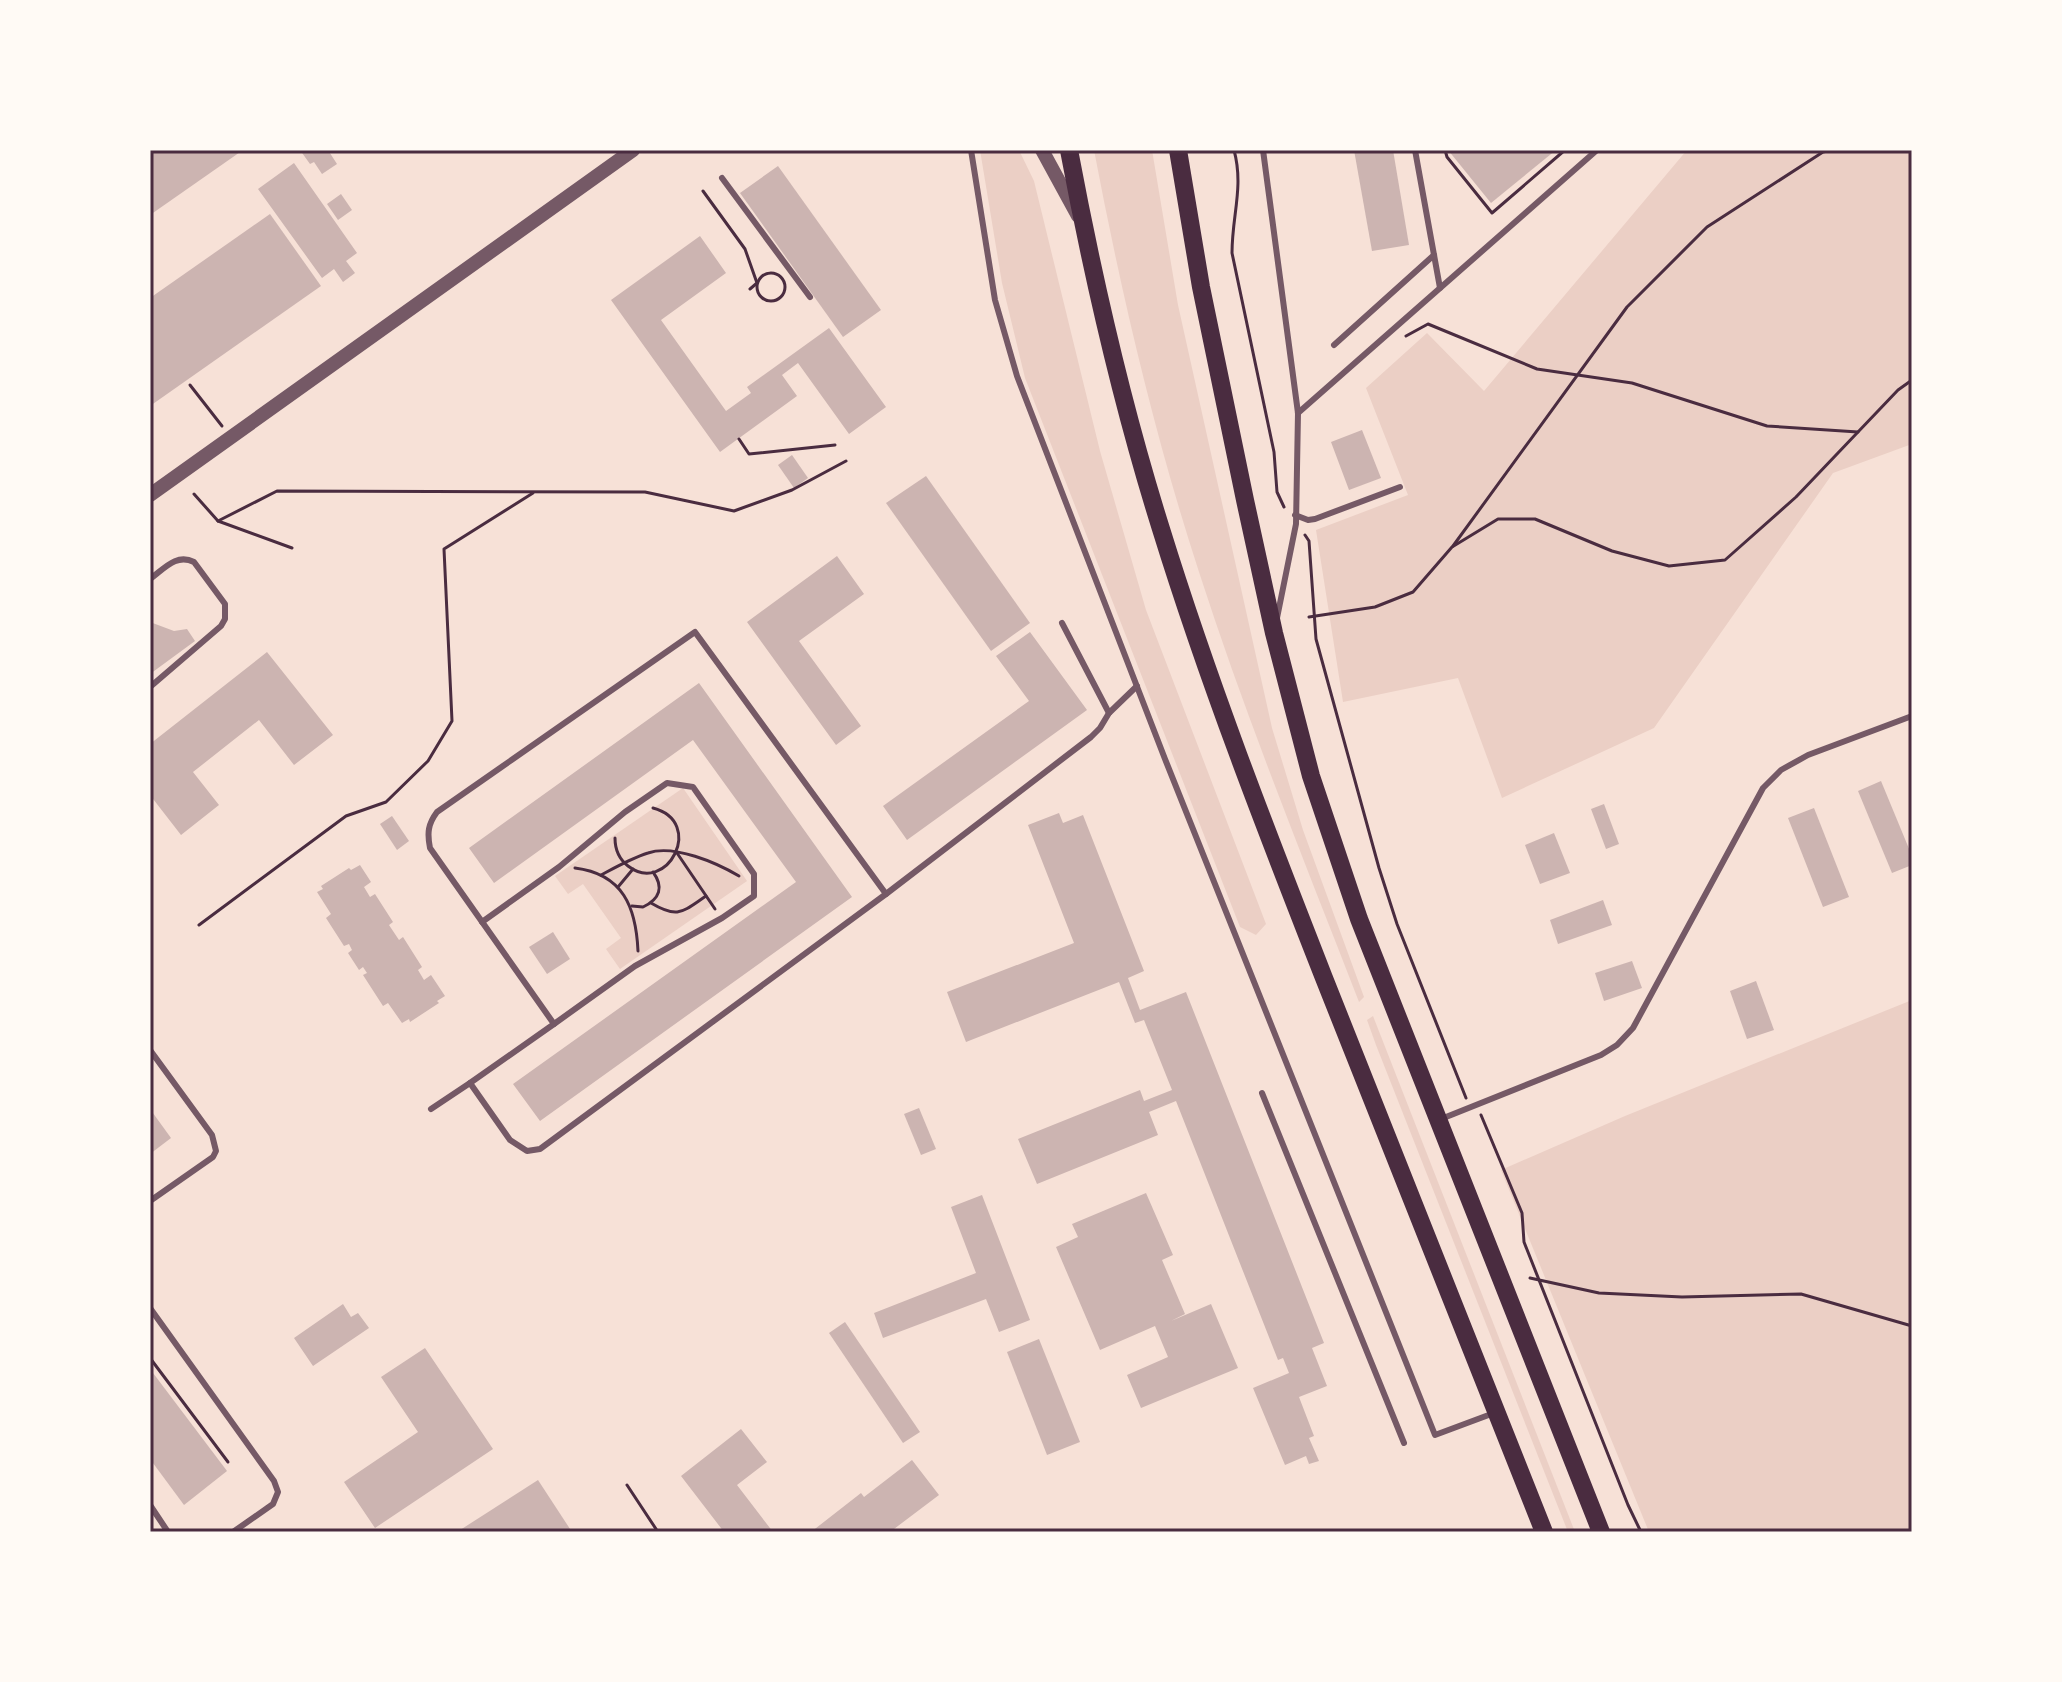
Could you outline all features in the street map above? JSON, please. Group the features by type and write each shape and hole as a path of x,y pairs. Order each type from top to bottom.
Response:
{"highway":[{"path":"1069,150 1118,376 1193,630 1300,915 1544,1532"},
{"path":"1178,150 1201,287 1274,633 1311,776 1336,853 1437,1120 1601,1532"}],"street":[{"path":"150,495 633,150"},
{"path":"1042,150 1083,225"}],"lane":[{"path":"971,150 995,300 1017,376 1435,1435 1497,1412"},
{"path":"1263,150 1298,413 1296,524 1274,633"},
{"path":"1415,150 1440,288"},
{"path":"1298,413 1597,150"},
{"path":"722,178 810,297"},
{"path":"1334,345 1434,255"},
{"path":"1295,515 1315,519 1400,487"},
{"path":"150,579 174,561 188,558 225,604 227,611 221,626 150,687"},
{"path":"1062,623 1109,713"},
{"path":"554,1024 430,848 427,835 430,821 437,812 695,632 886,894"},
{"path":"470,1083 510,1140 527,1151 540,1149 886,894 1091,737 1109,713 1137,686"},
{"path":"1437,1120 1601,1055 1617,1045 1633,1028 1763,788 1781,770 1808,755 1912,716"},
{"path":"431,1109 635,966 722,918 754,896 754,874 693,787 667,783 482,922"},
{"path":"150,1050 212,1135 216,1151 213,1157 150,1201"},
{"path":"1262,1093 1404,1443"},
{"path":"150,1308 274,1481 278,1492 273,1504 233,1532"},
{"path":"150,1505 168,1532"}],"path":[{"path":"1234,150 1240,189 1232,225 1232,253 1274,452 1277,492 1309,541 1316,639 1379,868 1397,924 1466,1097 1484,1118 1522,1213 1524,1242 1641,1532"},
{"path":"1445,150 1447,157 1492,213 1565,150"},
{"path":"1309,617 1375,607 1413,592 1452,547 1627,307 1707,227 1823,152 1832,150"},
{"path":"703,191 745,249 757,283 757,289 764,299 776,300 784,291 782,279 772,273 760,277 757,283 750,289"},
{"path":"1402,338 1428,324 1537,369 1632,383 1767,426 1858,432"},
{"path":"1452,547 1498,519 1535,519 1612,551 1669,566 1725,560 1796,497 1898,390 1912,380"},
{"path":"190,385 214,416"},
{"path":"739,439 749,454 835,445"},
{"path":"218,521 277,491 645,492 734,511 792,490 846,461"},
{"path":"199,925 346,816 386,802 428,761 452,721 444,549 535,491"},
{"path":"194,494 218,521 292,548"},
{"path":"625,812 615,834 615,845 624,863 633,869 653,872 671,861 677,853 679,832 667,814 658,809 633,806"},
{"path":"601,875 651,851 677,853 715,862 754,885"},
{"path":"677,853 722,918"},
{"path":"671,861 684,865"},
{"path":"559,867 601,875 618,887 631,906 637,930 635,966"},
{"path":"618,887 633,869"},
{"path":"631,906 643,907 658,896 660,887 653,872"},
{"path":"651,903 667,913 680,914 706,896"},
{"path":"1530,1278 1599,1293 1682,1297 1801,1294 1912,1326"},
{"path":"150,1358 228,1462"},
{"path":"627,1485 658,1532"}],"shaded area":[{"path":"980,150 1019,150 1034,181 1100,451 1146,610 1266,924 1256,935 1240,927 1025,378 1002,283"},
{"path":"1094,150 1152,150 1178,305 1272,728 1303,830 1364,997 1359,1002 1256,735 1183,520 1140,362"},
{"path":"1687,150 1912,150 1912,444 1833,473 1654,728 1502,798 1458,678 1343,702 1316,530 1408,495 1366,388 1427,333 1484,391"},
{"path":"683,788 747,881 620,969 606,949 621,938 583,884 568,894 555,876"},
{"path":"1912,1000 1912,1532 1649,1532 1501,1170 1625,1116"},
{"path":"1373,1016 1575,1532 1568,1532 1376,1045 1367,1020"}],"building":[{"path":"150,150 243,150 150,215"},
{"path":"300,150 328,150 337,164 322,174"},
{"path":"1354,150 1393,150 1409,245 1372,251"},
{"path":"1448,150 1556,150 1491,203"},
{"path":"294,163 357,253 346,261 355,273 343,282 334,269 322,278 258,189"},
{"path":"778,166 881,310 843,337 740,193"},
{"path":"341,194 352,210 338,220 327,204"},
{"path":"270,214 321,286 150,406 150,298"},
{"path":"700,236 726,273 661,320 726,411 751,393 747,387 829,328 886,407 849,434 798,363 782,375 797,396 720,452 611,300"},
{"path":"1362,430 1381,478 1349,490 1331,442"},
{"path":"792,455 808,478 794,488 778,465"},
{"path":"926,476 1030,623 991,651 886,503"},
{"path":"837,556 864,594 799,641 861,726 836,745 747,622"},
{"path":"150,622 174,631 187,629 195,641 150,674"},
{"path":"1030,632 1087,710 907,840 883,806 1029,701 996,656"},
{"path":"267,652 333,735 294,765 259,720 193,772 219,805 181,835 150,795 150,744"},
{"path":"699,683 852,897 540,1121 513,1084 796,882 693,740 494,883 469,848"},
{"path":"1881,781 1912,856 1912,865 1892,873 1858,791"},
{"path":"1604,804 1619,844 1606,849 1591,809"},
{"path":"1814,808 1849,897 1823,907 1788,818"},
{"path":"1059,813 1063,823 1083,815 1144,971 1128,978 1140,1010 1186,992 1324,1343 1312,1348 1327,1386 1299,1397 1314,1436 1309,1438 1319,1461 1309,1464 1306,1456 1285,1465 1253,1388 1289,1373 1283,1358 1278,1360 1176,1101 1149,1112 1158,1135 1037,1184 1018,1139 1140,1090 1144,1101 1172,1090 1144,1020 1135,1023 1119,982 966,1042 947,992 1074,943 1028,825"},
{"path":"392,816 409,841 397,850 380,824"},
{"path":"1554,833 1570,873 1540,884 1525,845"},
{"path":"360,865 371,882 364,887 370,897 375,894 393,922 389,925 399,940 403,937 422,967 418,970 424,980 431,975 445,996 410,1022 409,1019 402,1023 388,1003 383,1006 363,975 367,973 363,967 359,970 348,953 352,950 349,944 344,946 326,918 331,914 317,892 349,868 351,870"},
{"path":"1603,900 1612,925 1558,944 1550,920"},
{"path":"553,932 570,959 547,974 529,947"},
{"path":"1632,961 1642,988 1604,1001 1595,973"},
{"path":"1756,981 1774,1030 1747,1039 1730,991"},
{"path":"919,1108 936,1149 921,1155 904,1114"},
{"path":"150,1109 171,1138 150,1154"},
{"path":"1146,1193 1173,1255 1162,1260 1185,1314 1171,1321 1211,1304 1238,1368 1141,1408 1127,1375 1168,1357 1155,1326 1100,1350 1056,1247 1078,1237 1072,1224"},
{"path":"982,1195 1030,1320 999,1332 986,1299 883,1338 874,1313 976,1273 951,1207"},
{"path":"343,1304 351,1317 358,1313 369,1328 313,1366 294,1338"},
{"path":"845,1322 920,1432 903,1443 829,1333"},
{"path":"1039,1339 1080,1442 1047,1455 1007,1352"},
{"path":"425,1348 493,1449 375,1528 344,1482 418,1432 381,1377"},
{"path":"150,1369 227,1471 184,1505 150,1459"},
{"path":"741,1429 767,1462 737,1485 773,1532 724,1532 681,1476"},
{"path":"912,1460 939,1495 890,1532 811,1532 861,1493 864,1497"},
{"path":"538,1480 572,1532 457,1532"}]}
